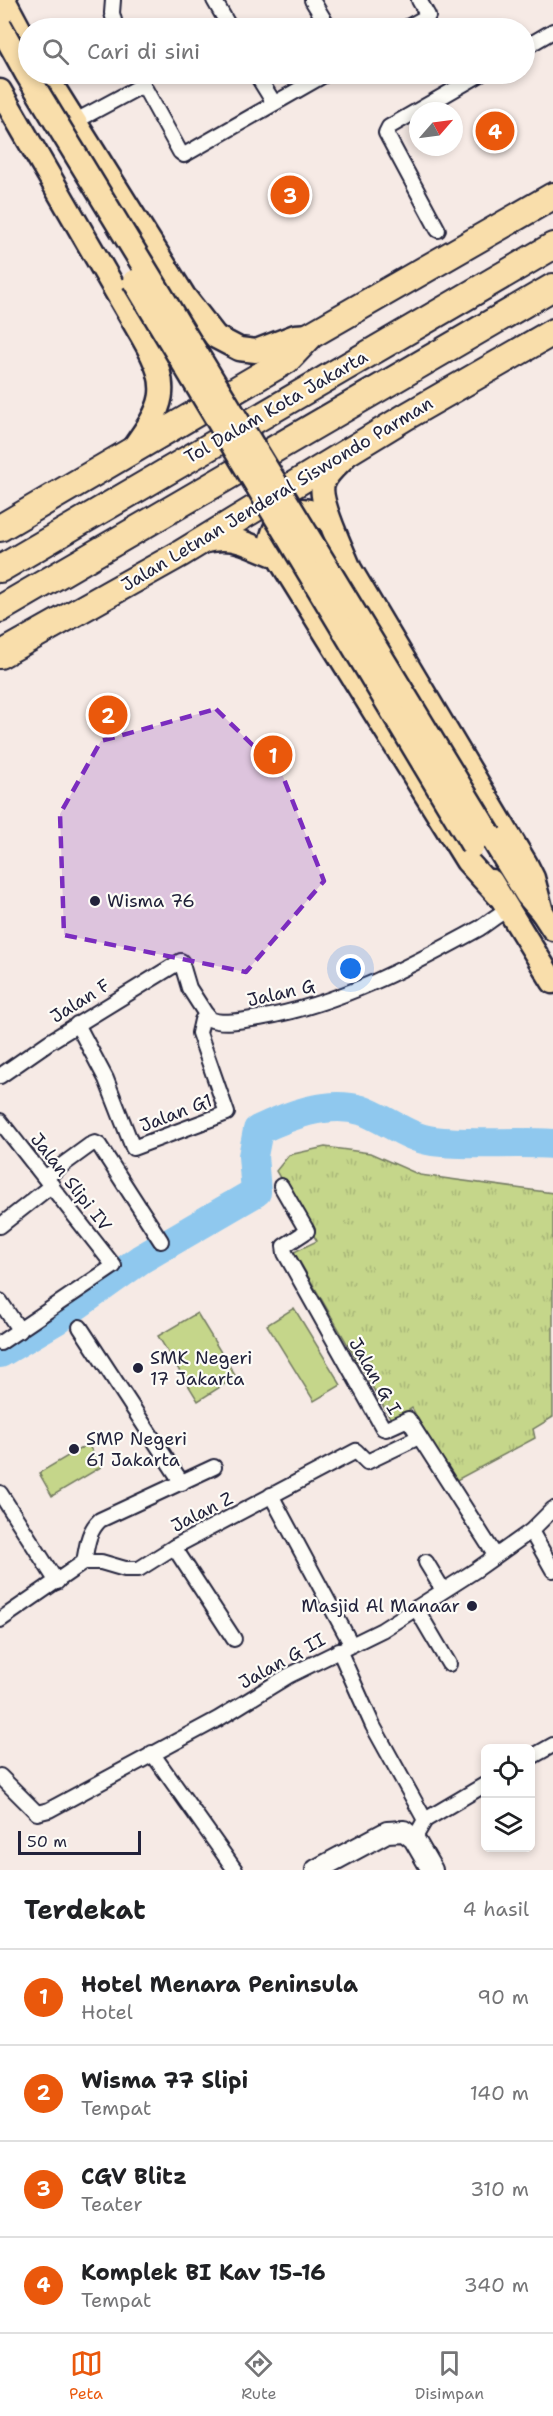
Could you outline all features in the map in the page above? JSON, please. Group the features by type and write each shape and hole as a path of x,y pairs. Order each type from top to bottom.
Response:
{"highway":[{"path":"435,263 444,242 553,178"},
{"path":"0,528 287,360 311,335 553,196"},
{"name":"Tol Dalam Kota Jakarta","path":"0,569 553,246"},
{"name":"Tol Dalam Kota Jakarta","path":"0,609 553,287"},
{"name":"Jalan Letnan Jenderal Siswondo Parman","path":"0,655 201,542 354,448 553,332"}],"main road":[{"path":"8,10 18,28"},
{"path":"8,10 18,40"},
{"path":"0,57 482,840 548,920"},
{"path":"33,84 482,840 499,908"},
{"path":"51,84 189,304 216,337 239,349 256,351 295,336 311,335"},
{"path":"0,92 143,338 161,374 162,395 153,420 131,451"},
{"path":"143,338 156,341 170,339 181,331 188,319 189,304"},
{"path":"354,448 323,483 330,522 350,569 534,878 548,920"},
{"path":"330,522 319,513 306,509 292,511 280,519 273,530 270,544 467,861 553,982"},
{"path":"201,542 224,537 244,542 277,556"}],"street":[{"path":"113,0 113,18"},
{"path":"214,0 224,18"},
{"path":"312,0 323,18"},
{"path":"419,0 428,16 424,18"},
{"path":"535,42 553,31"},
{"path":"74,122 132,84"},
{"path":"143,84 180,152 184,155 308,84"},
{"path":"262,84 274,103"},
{"path":"438,230 386,133 389,127 464,84"},
{"name":"Jalan G","path":"207,1015 210,1021 240,1021 314,1006 425,957 483,926 499,908"},
{"name":"Jalan F","path":"0,1076 77,1024 181,961 189,988 207,1015"},
{"name":"Jalan G1","path":"77,1024 106,1079 133,1148 227,1113 199,1033 202,1020 207,1015"},
{"name":"Jalan Slipi IV","path":"0,1121 114,1266 20,1330"},
{"path":"0,1226 95,1143 99,1145 161,1241"},
{"name":"Jalan G I","path":"281,1186 307,1231 284,1246 285,1252 383,1428 386,1429 408,1419 495,1555"},
{"path":"0,1302 20,1330 0,1342"},
{"path":"80,1327 182,1483"},
{"name":"Jalan Z","path":"84,1562 101,1562 125,1569 139,1569 174,1547 356,1451 367,1462 419,1437"},
{"path":"0,1620 84,1562 89,1534 100,1520 214,1467"},
{"path":"0,1493 57,1582"},
{"path":"271,1495 345,1647 378,1734 425,1820"},
{"name":"Jalan G II","path":"0,1777 37,1813 49,1810 345,1647 382,1630 476,1570 531,1531 553,1509"},
{"path":"531,1531 553,1570"},
{"path":"174,1547 234,1639"},
{"path":"426,1562 443,1590"},
{"path":"416,1608 449,1664"},
{"path":"535,1756 553,1745"},
{"path":"152,1753 235,1870"},
{"path":"414,1839 425,1820 481,1787"},
{"path":"316,1870 387,1832 404,1831 414,1839 432,1870"}],"highlighted area":[{"path":"216,709 282,774 324,881 246,972 64,935 60,814 101,741"}],"green space":[{"path":"325,1147 370,1153 420,1175 553,1193 553,1417 533,1429 535,1438 453,1482 412,1408 392,1421 294,1252 317,1241 276,1171 289,1155"},
{"path":"294,1308 341,1385 314,1401 267,1325"},
{"path":"197,1313 236,1377 198,1401 158,1336"},
{"path":"88,1444 101,1467 52,1496 39,1473"}],"waterway":[{"path":"0,1353 56,1320 141,1259 256,1192 253,1156 258,1130 282,1120 321,1108 348,1107 361,1110 414,1136 433,1141 553,1144"}],"place":[{"name":"Komplek BI Kav 15-16","path":"495,131"},
{"name":"CGV Blitz","path":"290,195"},
{"name":"Wisma 77 Slipi","path":"108,715"},
{"name":"Hotel Menara Peninsula","path":"273,755"},
{"name":"Wisma 76","path":"95,901"},
{"name":"SMK Negeri 17 Jakarta","path":"138,1368"},
{"name":"SMP Negeri 61 Jakarta","path":"74,1449"},
{"name":"Masjid Al Manaar","path":"472,1606"}]}
